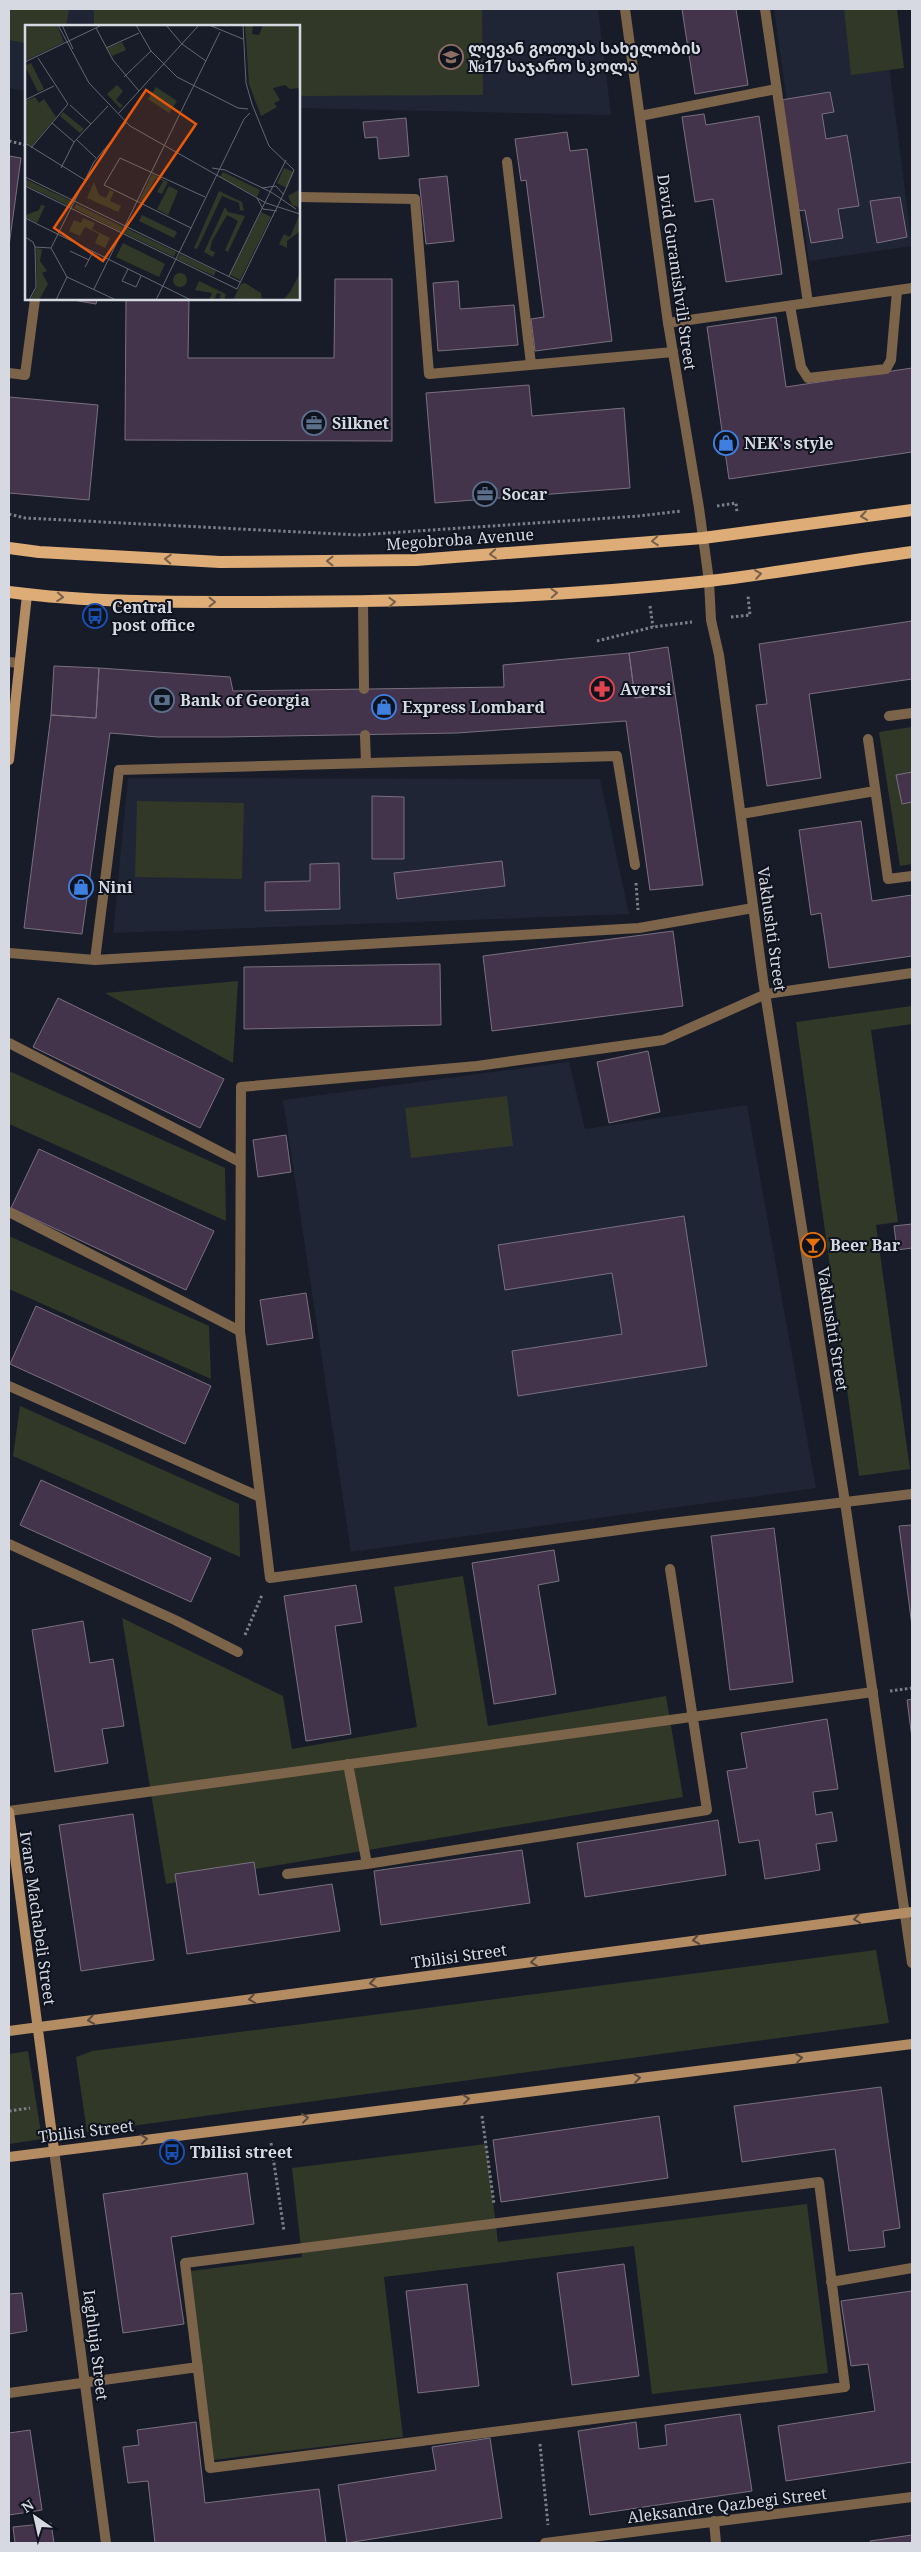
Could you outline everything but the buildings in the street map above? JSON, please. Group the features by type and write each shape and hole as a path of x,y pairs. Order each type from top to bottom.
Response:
{"main road":[{"name":"Megobroba Avenue","path":"9,548 39,552 220,562 416,560 703,538 912,510"},
{"path":"9,592 27,595 178,602 363,602 622,589 709,581 912,552"},
{"path":"9,760 14,662 27,595"},
{"name":"Ivane Machabeli Street","path":"9,1811 54,2150"},
{"name":"Tbilisi Street","path":"9,2031 909,1912"},
{"name":"Tbilisi Street","path":"9,2157 912,2044"}],"street":[{"name":"David Guramishvili Street","path":"625,9 668,324 699,508 709,581"},
{"path":"766,9 808,303"},
{"path":"640,116 776,89"},
{"path":"508,162 531,364"},
{"path":"300,197 415,198 429,374 673,352"},
{"path":"668,324 912,288"},
{"path":"790,306 801,367 808,378 886,370 891,360 897,291"},
{"path":"9,373 25,375 35,300"},
{"name":"Vakhushti Street","path":"709,581 711,620 719,655 753,908 873,1692 909,1912 912,1963"},
{"path":"363,602 364,689"},
{"path":"888,716 912,713"},
{"path":"365,735 366,763"},
{"path":"868,739 888,879 912,876"},
{"path":"94,960 119,770 617,756 635,865"},
{"path":"741,814 875,791"},
{"path":"9,953 94,960 639,928 753,908"},
{"path":"912,973 766,994 663,1040 477,1066 241,1087 240,1162 240,1331 270,1578 912,1494"},
{"path":"9,1043 240,1162"},
{"path":"9,1212 240,1331"},
{"path":"9,1386 260,1497"},
{"path":"9,1544 175,1620 238,1652"},
{"path":"287,1874 367,1864 707,1810 670,1569"},
{"path":"9,1811 873,1692"},
{"path":"348,1764 367,1864"},
{"name":"Iaghluja Street","path":"54,2150 106,2543"},
{"path":"819,2182 845,2387 210,2468 185,2262 286,2250 819,2182"},
{"path":"831,2282 912,2268"},
{"path":"9,2393 198,2367"},
{"name":"Aleksandre Qazbegi Street","path":"545,2543 912,2497"},
{"path":"714,2521 716,2543"}],"path":[{"path":"9,141 25,145"},
{"path":"9,514 35,518 358,535 639,516 699,508"},
{"path":"597,641 653,627"},
{"path":"635,865 639,928"},
{"path":"238,1652 270,1578"},
{"path":"480,2098 496,2223"},
{"path":"269,2123 286,2250"},
{"path":"538,2426 550,2543"}],"shaded area":[{"name":"ლევან გოთუას სახელობის №17 საჯარო სკოლა","path":"9,9 598,9 611,115 300,108 300,25 25,25 25,91 9,88"},
{"path":"774,9 882,9 912,246 809,261"},
{"path":"128,778 600,779 629,914 113,933"},
{"path":"569,1062 585,1129 747,1105 816,1488 351,1552 283,1100"}],"green space":[{"path":"9,9 69,9 66,25 25,25 25,43 9,40"},
{"path":"94,9 482,9 483,95 300,96 300,25 94,25"},
{"path":"844,9 897,9 904,68 851,75"},
{"path":"912,727 912,864 900,866 879,732"},
{"path":"137,801 244,803 242,879 135,877"},
{"path":"238,981 233,1063 105,993"},
{"path":"912,1006 912,1024 871,1030 898,1222 876,1225 910,1469 859,1476 796,1022"},
{"path":"9,1071 225,1168 226,1221 9,1124"},
{"path":"507,1096 513,1146 411,1158 405,1108"},
{"path":"9,1236 209,1326 211,1379 9,1289"},
{"path":"20,1406 239,1504 240,1557 13,1456"},
{"path":"463,1576 488,1726 666,1696 683,1797 166,1884 122,1618 283,1696 292,1749 417,1727 394,1587"},
{"path":"876,1950 889,2023 87,2132 76,2057 92,2051"},
{"path":"28,2051 42,2139 9,2144 9,2054"},
{"path":"486,2144 498,2242 807,2204 828,2373 652,2394 634,2246 384,2277 403,2437 213,2460 191,2271 302,2257 292,2168"}],"place":[{"name":"ლევან გოთუას სახელობის №17 საჯარო სკოლა","path":"451,57"},
{"name":"Silknet","path":"314,423"},
{"name":"NEK's style","path":"726,443"},
{"name":"Socar","path":"485,494"},
{"name":"Central post office","path":"95,616"},
{"name":"Aversi","path":"602,689"},
{"name":"Bank of Georgia","path":"162,700"},
{"name":"Express Lombard","path":"384,707"},
{"name":"Nini","path":"81,887"},
{"name":"Beer Bar","path":"813,1245"},
{"name":"Tbilisi street","path":"172,2152"}]}
